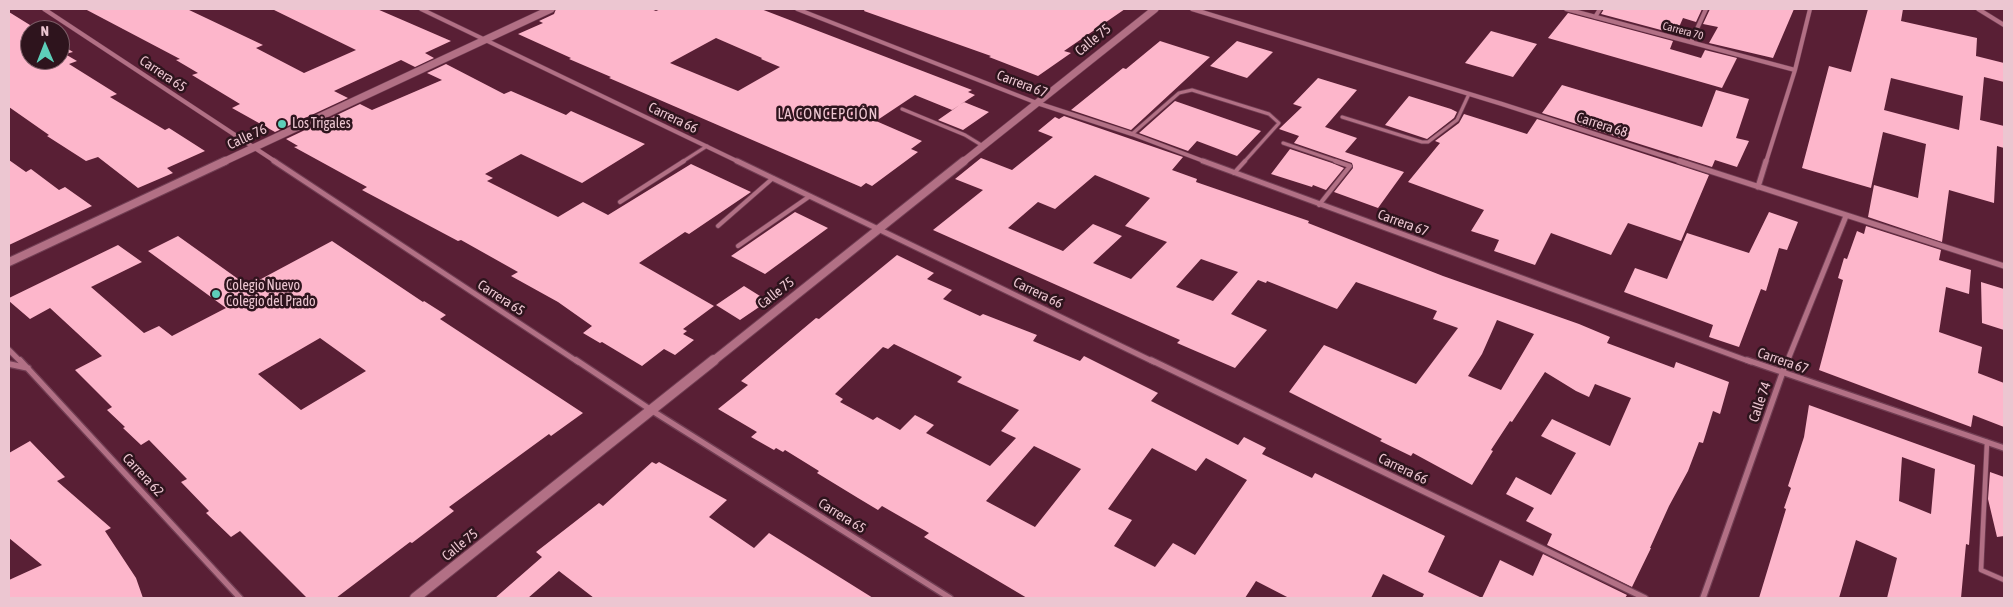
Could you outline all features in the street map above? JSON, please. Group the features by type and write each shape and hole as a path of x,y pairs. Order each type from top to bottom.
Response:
{"street":[{"name":"Carrera 65","path":"44,9 651,410 950,598"},
{"name":"Carrera 66","path":"421,9 1645,598"},
{"name":"Calle 76","path":"9,262 551,9"},
{"name":"Carrera 67","path":"797,9 1037,102 1132,134 1319,205 1782,372 2004,448"},
{"name":"Calle 75","path":"415,598 1155,9"},
{"name":"Carrera 68","path":"1192,9 1469,94 2004,266"},
{"name":"Carrera 70","path":"1566,9 1795,70"},
{"path":"1595,17 1600,9"},
{"path":"1691,42 1706,9"},
{"path":"1758,187 1795,70 1810,9"},
{"path":"1978,9 2004,25"},
{"name":"Calle 74","path":"1703,598 1782,372 1846,216"},
{"name":"Carrera 62","path":"9,350 28,368 240,598"},
{"path":"9,364 28,368"}],"lane":[{"path":"1132,134 1178,93 1192,90 1269,114 1279,123 1234,173"},
{"path":"1342,117 1422,142 1428,142 1457,120 1469,94"},
{"path":"902,109 965,135 983,146"},
{"path":"1283,143 1350,166 1319,205"},
{"path":"620,202 707,146"},
{"path":"718,226 773,178"},
{"path":"738,246 810,196"},
{"path":"1988,442 1981,570 2004,580"}],"building":[{"path":"85,9 187,9 263,45 256,48 304,73 356,50 272,9 377,9 451,41 425,53 434,58 415,67 401,60 334,91 348,98 275,132 232,108 240,104 192,75 198,73 176,60 180,59"},
{"path":"556,9 651,9 656,11 661,9 761,9 972,90 968,92 975,95 952,110 915,95 876,121 922,141 911,149 918,152 872,186 866,183 861,187 609,78 611,77 518,34 543,23 539,21 554,14","holes":["716,38 780,67 738,91 670,63"]},
{"path":"865,9 1125,9 1064,51 1071,53 1038,76 989,57 991,56 864,11"},
{"path":"1604,9 1702,9 1696,22 1683,18 1676,34 1601,14"},
{"path":"1710,9 1794,9 1773,58 1709,43 1718,27 1703,24"},
{"path":"1868,9 1903,9 1901,21 1977,38 1976,56 2004,63 2004,82 1984,77 1980,120 2004,126 2004,148 1997,146 1994,203 1949,190 1942,242 1868,217 1874,185 1918,198 1926,144 1883,132 1871,188 1802,168 1829,66 1851,72","holes":["1891,78 1963,96 1959,130 1884,110"]},
{"path":"9,12 22,20 20,20 20,70 70,70 70,65 117,94 110,97 165,130 169,128 205,151 167,168 173,173 138,188 98,157 86,161 47,136 49,135 9,107"},
{"path":"1568,13 1673,41 1670,49 1701,58 1705,50 1737,58 1722,88 1548,38"},
{"path":"1491,31 1537,44 1513,77 1465,63"},
{"path":"1160,41 1210,57 1131,130 1071,110 1123,68 1126,69"},
{"path":"1237,41 1273,52 1247,78 1210,66"},
{"path":"70,57 77,61 70,64"},
{"path":"446,64 504,94 511,91 566,115 571,111 645,144 582,183 521,154 485,174 493,178 487,181 558,217 583,202 608,215 691,164 751,192 689,234 685,232 639,263 714,306 683,329 687,331 683,334 694,340 675,355 664,349 642,366 583,333 592,326 558,302 511,276 518,272 461,240 458,241 362,190 367,187 294,147 298,146 286,139 360,104 372,110 442,80 427,73"},
{"path":"1318,78 1357,90 1325,127 1357,138 1345,152 1404,172 1378,208 1334,192 1353,168 1352,163 1294,143 1299,136 1279,129 1302,107 1293,104"},
{"path":"1562,85 1702,127 1716,90 1749,99 1736,138 1749,141 1737,167 1715,160 1712,167 1542,113"},
{"path":"1409,96 1457,112 1454,118 1427,139 1385,125"},
{"path":"1175,101 1261,131 1237,156 1197,141 1188,151 1139,133"},
{"path":"964,102 989,112 963,130 938,120"},
{"path":"1464,114 1527,134 1537,119 1709,175 1681,241 1628,223 1611,255 1551,233 1535,265 1494,251 1499,240 1471,231 1484,210 1408,182 1440,143 1435,141 1459,123"},
{"path":"1064,116 1183,157 1172,170 1197,179 1196,182 1309,221 1308,223 1443,276 1579,324 1610,337 1607,343 1674,368 1676,362 1729,382 1720,414 1713,411 1703,443 1699,442 1688,471 1669,506 1632,587 1547,545 1552,534 1526,521 1534,508 1506,494 1516,477 1551,495 1576,453 1541,436 1552,419 1610,446 1631,398 1595,384 1589,397 1545,372 1491,450 1493,451 1472,485 1413,453 1411,456 1380,441 1382,439 1289,392 1324,345 1416,384 1458,328 1433,319 1437,311 1356,282 1337,309 1267,281 1266,283 1258,280 1231,314 1267,330 1235,368 1177,343 1180,340 933,230 983,190 955,179 981,158 1012,170 1053,137 1038,131 1055,117 1059,119","holes":["1095,175 1150,198 1125,226 1167,242 1131,279 1093,263 1122,236 1093,224 1063,251 1008,228 1038,202 1055,209","1201,259 1238,272 1213,301 1176,287","1497,320 1534,334 1501,390 1468,376 1482,354"]},
{"path":"1290,149 1344,168 1326,190 1271,174"},
{"path":"9,160 26,172 31,169 59,190 65,187 92,206 9,245"},
{"path":"795,212 828,228 765,274 731,256"},
{"path":"1769,212 1798,222 1787,250 1779,248 1766,291 1761,289 1739,347 1709,337 1713,325 1624,292 1635,268 1667,279 1687,233 1749,253"},
{"path":"1866,226 1941,250 1939,260 1971,270 1969,294 1946,287 1939,332 1982,347 1978,373 2004,383 2004,427 1973,415 1971,427 1819,370 1843,280 1838,278 1844,258 1847,259 1857,231 1864,234"},
{"path":"178,236 248,286 332,241 423,302 446,315 440,319 583,413 551,436 549,434 449,507 454,511 336,598 307,598 240,531 231,537 206,513 209,511 181,482 187,479 149,440 141,445 107,410 112,407 75,370 102,356 50,308 30,319 9,301 9,298 118,245 142,262 91,287 144,333 159,326 172,336 226,308 148,251","holes":["320,338 366,371 301,410 258,374"]},
{"path":"897,255 934,273 927,279 952,290 943,299 980,316 983,314 1037,335 1033,341 1080,361 1084,356 1158,393 1151,401 1238,445 1244,437 1266,448 1262,454 1312,478 1315,473 1445,536 1428,572 1482,598 1422,598 1424,594 1383,574 1371,598 1289,598 1256,581 1245,598 1027,598 924,537 929,533 882,506 878,510 817,473 819,471 785,450 783,452 776,448 774,450 751,437 757,432 718,409 748,385 741,381 816,318 819,319","holes":["894,344 962,377 957,382 1019,410 1001,431 1016,438 990,466 926,433 934,425 915,415 900,430 877,417 873,420 840,402 843,399 835,394 883,347 888,349","1034,446 1081,469 1035,527 986,501","1152,448 1196,471 1206,458 1247,480 1195,555 1173,543 1155,567 1114,546 1132,520 1108,509"]},
{"path":"1981,282 2004,289 2004,330 1982,323"},
{"path":"744,286 768,301 740,320 716,305"},
{"path":"1809,405 1975,465 1969,545 1966,544 1961,598 1887,598 1897,558 1856,540 1839,598 1759,598 1786,509 1784,508 1791,488 1788,486 1804,437","holes":["1902,457 1935,469 1931,514 1899,501"]},
{"path":"30,441 65,477 57,481 111,528 105,531 136,578 143,598 9,598 9,580 42,565 9,538 9,453"},
{"path":"652,462 656,464 659,462 727,500 709,517 754,548 769,533 873,598 594,598 559,571 528,598 495,598 542,557 536,552 599,503 603,506"},
{"path":"1990,472 2004,477 2004,536 1997,537 1988,499"},
{"path":"1543,554 1627,595 1625,598 1482,598 1500,560 1533,576"}],"place":[{"name":"Los Trigales","path":"282,124"},
{"name":"Colegio Nuevo Colegio del Prado","path":"216,294"}],"district":[{"name":"LA CONCEPCIÓN","path":"828,114"}]}
